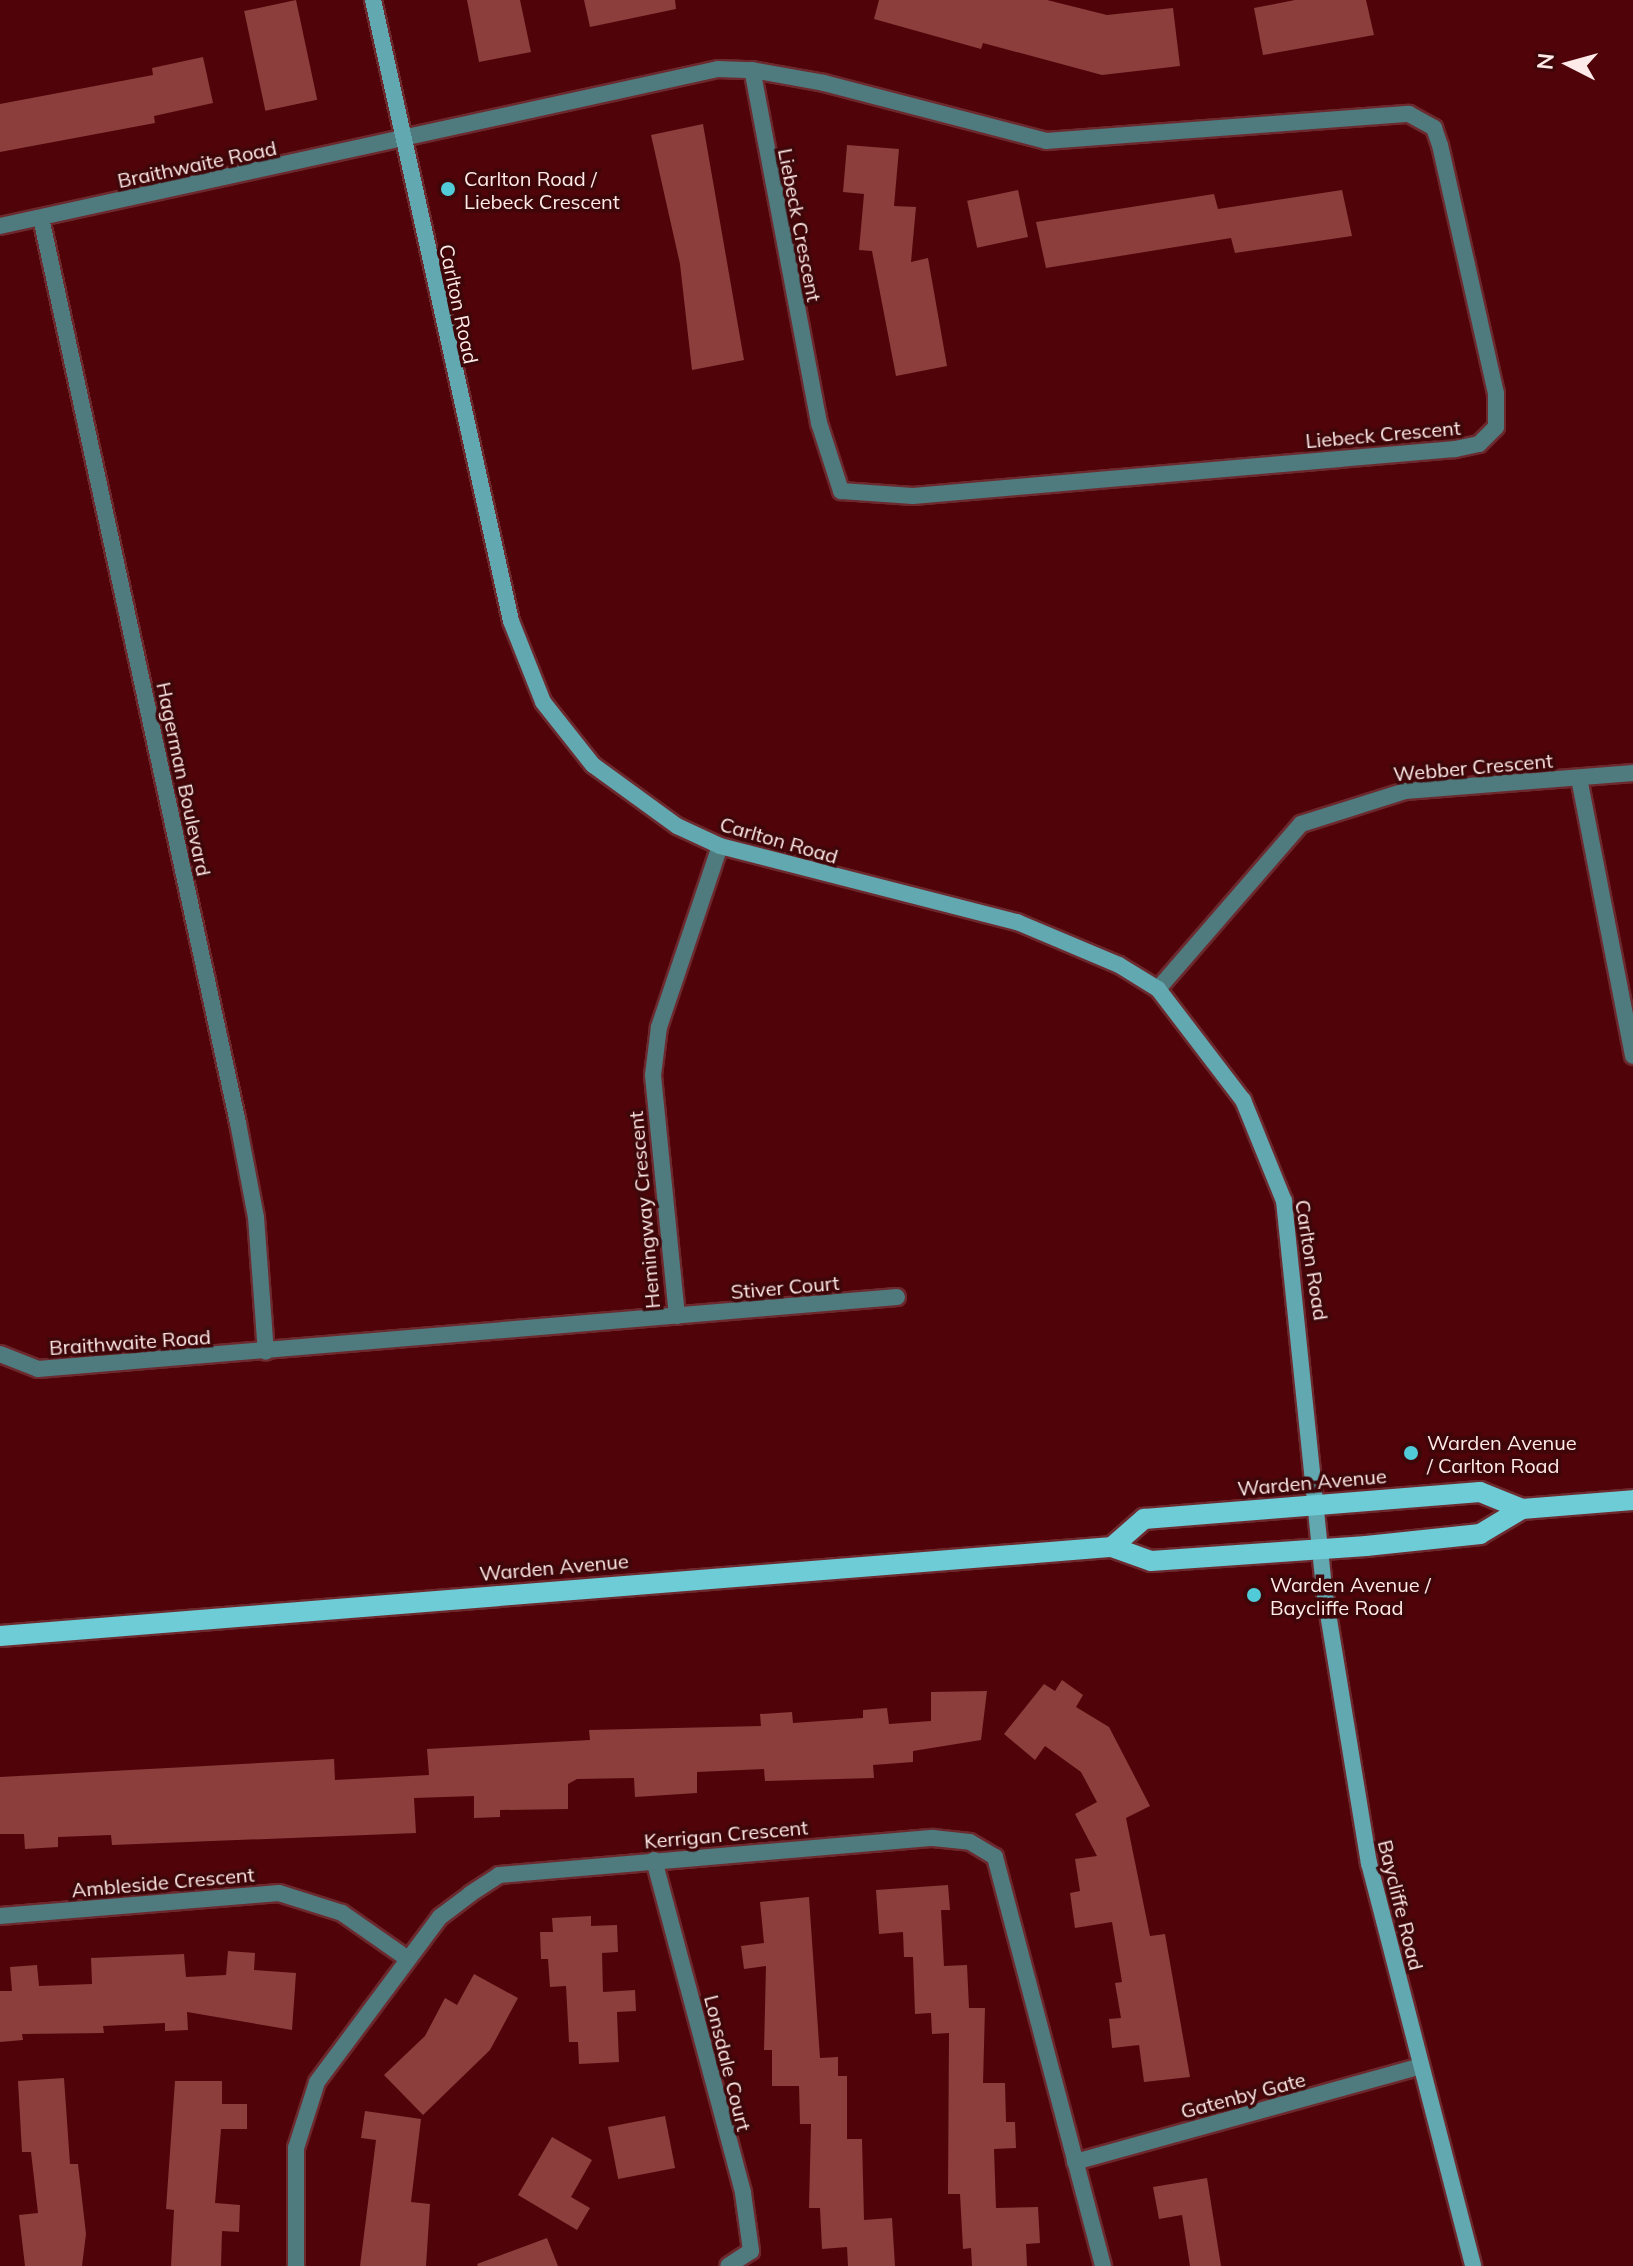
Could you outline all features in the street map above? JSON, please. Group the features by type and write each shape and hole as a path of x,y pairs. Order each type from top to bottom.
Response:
{"main road":[{"name":"Carlton Road","path":"373,0 522,657 543,702 593,765 617,788 720,846 1017,922 1079,945 1158,989 1221,1063 1274,1165 1302,1323 1322,1547"},
{"name":"Warden Avenue","path":"1112,1547 1144,1519 1480,1492 1522,1509"},
{"name":"Warden Avenue","path":"0,1636 1112,1547 1151,1561 1480,1534 1522,1509 1633,1500"},
{"name":"Baycliffe Road","path":"1322,1547 1345,1739 1421,2066 1473,2266"}],"street":[{"name":"Liebeck Crescent","path":"403,141 718,69 752,70 1046,141 1409,114 1434,128 1440,145 1496,393 1496,427 1479,444 1455,449 913,496 841,491 819,423 752,70"},
{"name":"Braithwaite Road","path":"0,226 403,141"},
{"name":"Hagerman Boulevard","path":"41,218 241,1138 256,1217 266,1352"},
{"name":"Webber Crescent","path":"1158,989 1301,824 1391,793 1633,773"},
{"path":"1579,778 1633,1056"},
{"name":"Hemingway Crescent","path":"266,1352 677,1316 653,1075 659,1027 720,846"},
{"name":"Stiver Court","path":"677,1316 897,1297"},
{"name":"Braithwaite Road","path":"0,1354 38,1369 266,1352"},
{"name":"Kerrigan Crescent","path":"296,2266 296,2148 305,2111 331,2057 440,1917 499,1875 933,1838 970,1842 995,1857 1103,2266"},
{"name":"Lonsdale Court","path":"654,1860 743,2193 751,2251 728,2266"},
{"name":"Ambleside Crescent","path":"0,1916 279,1893 342,1913 408,1959"},
{"name":"Gatenby Gate","path":"1075,2162 1421,2066"}],"building":[{"path":"296,0 317,100 265,111 244,11"},
{"path":"467,0 520,0 531,52 479,62"},
{"path":"584,0 675,0 676,9 590,27"},
{"path":"879,0 1047,0 1107,15 1173,8 1180,66 1102,75 983,43 981,49 874,19"},
{"path":"1295,0 1366,0 1374,35 1263,55 1254,8"},
{"path":"203,57 213,103 154,116 155,123 0,152 0,104 153,75 152,68"},
{"path":"703,124 744,360 692,370 680,264 651,135"},
{"path":"847,145 899,149 894,206 916,207 911,262 928,258 947,366 896,376 872,251 859,250 864,194 843,192"},
{"path":"1018,190 1028,237 977,248 967,201"},
{"path":"1342,190 1352,236 1235,253 1231,238 1046,268 1036,222 1214,194 1218,209"},
{"path":"1062,1680 1083,1695 1076,1707 1109,1727 1150,1806 1126,1818 1150,1936 1165,1934 1190,2077 1144,2082 1139,2045 1112,2048 1109,2019 1121,2018 1115,1983 1122,1982 1112,1922 1075,1928 1070,1893 1080,1891 1075,1859 1097,1856 1075,1814 1097,1802 1081,1772 1045,1746 1035,1760 1004,1734 1044,1684 1055,1691"},
{"path":"987,1691 981,1740 913,1751 913,1762 873,1765 874,1778 765,1781 764,1769 697,1772 697,1793 635,1797 634,1778 577,1779 568,1784 568,1809 500,1810 500,1817 474,1818 474,1796 414,1798 416,1833 112,1845 111,1835 58,1837 58,1847 25,1849 24,1834 0,1834 0,1777 334,1759 335,1780 429,1775 427,1749 590,1740 589,1730 761,1726 760,1714 792,1712 793,1723 863,1718 863,1710 887,1708 889,1724 931,1721 931,1692"},
{"path":"948,1885 950,1910 941,1910 944,1966 967,1965 969,2008 985,2008 983,2083 1005,2083 1006,2122 1015,2122 1016,2148 994,2149 996,2208 1038,2207 1040,2243 1026,2244 1027,2266 972,2266 971,2248 963,2249 960,2194 948,2194 949,2033 932,2034 931,2013 915,2014 913,1957 904,1957 903,1932 879,1934 876,1890"},
{"path":"809,1897 820,2058 838,2057 838,2076 847,2076 847,2139 862,2139 864,2220 892,2218 895,2266 848,2266 847,2247 822,2249 820,2208 809,2208 811,2124 800,2124 799,2086 772,2086 772,2050 764,2050 766,1966 744,1969 741,1946 764,1943 760,1902"},
{"path":"591,1916 591,1926 617,1925 618,1952 602,1953 603,1992 635,1990 636,2011 617,2012 619,2062 579,2064 578,2042 569,2042 566,1986 550,1987 548,1959 541,1959 540,1932 553,1932 552,1918"},
{"path":"228,1951 255,1953 254,1970 296,1973 292,2030 187,2012 188,2030 165,2031 165,2023 103,2026 104,2033 22,2034 23,2040 0,2042 0,1991 12,1991 10,1967 37,1965 39,1986 92,1984 91,1958 184,1954 186,1977 226,1975"},
{"path":"474,1974 518,1998 490,2050 423,2115 384,2075 425,2036 445,1998 457,2005"},
{"path":"64,2078 70,2164 78,2164 86,2234 82,2266 25,2266 19,2215 38,2213 31,2152 22,2152 18,2081"},
{"path":"175,2081 222,2081 222,2104 247,2104 247,2129 221,2129 215,2203 240,2205 239,2232 222,2231 221,2266 171,2266 174,2210 166,2209"},
{"path":"365,2111 421,2119 411,2202 430,2204 426,2266 360,2266 376,2140 361,2138"},
{"path":"665,2116 675,2168 618,2179 608,2127"},
{"path":"552,2137 592,2160 571,2197 590,2208 577,2230 518,2195"},
{"path":"1207,2178 1221,2266 1190,2266 1182,2215 1159,2219 1153,2187"},
{"path":"547,2238 558,2266 477,2264"}],"place":[{"name":"Carlton Road / Liebeck Crescent","path":"448,189"},
{"name":"Warden Avenue / Carlton Road","path":"1411,1453"},
{"name":"Warden Avenue / Baycliffe Road","path":"1254,1595"}]}
